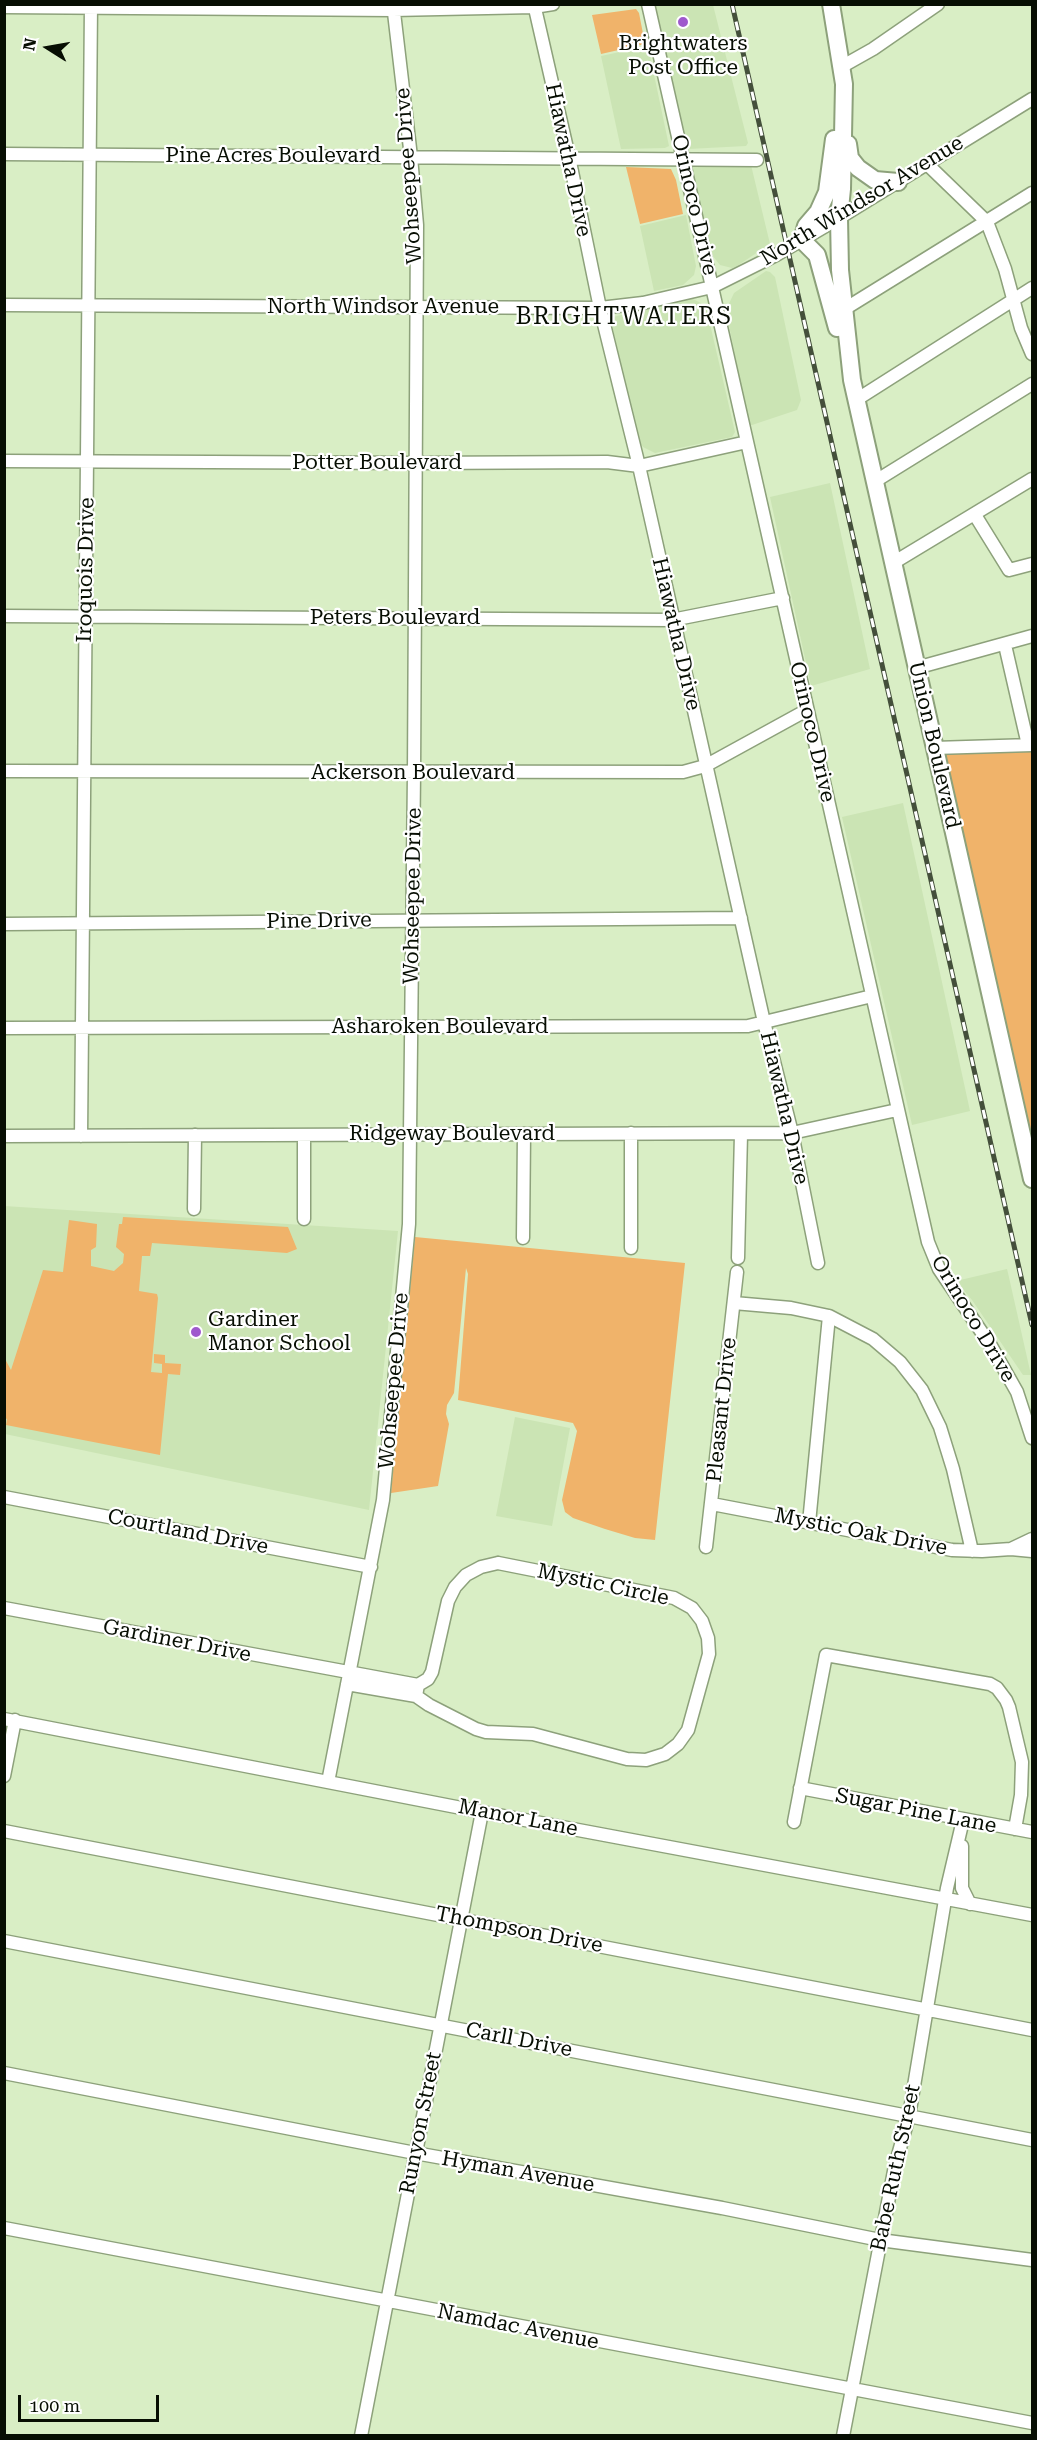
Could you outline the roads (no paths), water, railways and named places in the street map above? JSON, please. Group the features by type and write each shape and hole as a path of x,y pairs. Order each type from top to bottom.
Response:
{"main road":[{"path":"831,4 844,84 842,189 839,218"},
{"path":"844,84 827,192 818,212 806,226 802,240 817,255 852,380"},
{"path":"842,108 850,158 858,168 875,180 898,182"},
{"name":"Union Boulevard","path":"839,218 843,310 856,400 998,1019 1032,1179"}],"street":[{"path":"4,7 393,7 553,4"},
{"name":"Orinoco Drive","path":"648,4 928,1242 939,1269 991,1346 1017,1392 1032,1438"},
{"path":"841,67 873,49 938,4"},
{"name":"Iroquois Drive","path":"81,1136 91,6"},
{"name":"Hiawatha Drive","path":"534,6 569,157 600,308 639,465 705,766 792,1133 818,1263"},
{"name":"Wohseepee Drive","path":"328,1782 382,1500 409,1224 417,225 393,7"},
{"name":"North Windsor Avenue","path":"4,305 622,307 712,287 802,240 1032,99"},
{"name":"Pine Acres Boulevard","path":"4,154 757,160"},
{"path":"927,164 987,222 1005,269 1021,328 1032,354"},
{"path":"843,310 1032,193"},
{"path":"856,400 1032,288"},
{"path":"874,482 1032,384"},
{"name":"Potter Boulevard","path":"4,461 88,463 607,462 639,465 747,442"},
{"path":"892,563 1032,479"},
{"path":"975,515 1009,570 1032,564"},
{"name":"Peters Boulevard","path":"4,616 672,620 783,598"},
{"path":"916,668 1032,636"},
{"path":"934,748 1030,745 1005,645"},
{"name":"Ackerson Boulevard","path":"4,771 683,772 705,766 807,710"},
{"name":"Pine Drive","path":"4,924 741,918"},
{"name":"Asharoken Boulevard","path":"4,1028 748,1026 872,996"},
{"name":"Ridgeway Boulevard","path":"4,1136 792,1133 897,1110"},
{"path":"631,1133 631,1248"},
{"path":"523,1238 524,1134"},
{"path":"738,1258 741,1134"},
{"path":"194,1209 195,1135"},
{"path":"304,1135 304,1219"},
{"name":"Pleasant Drive","path":"706,1547 737,1272"},
{"path":"734,1303 791,1308 829,1316 873,1339 900,1362 921,1390 944,1437 972,1551"},
{"path":"809,1523 829,1316"},
{"name":"Courtland Drive","path":"4,1497 370,1567"},
{"name":"Mystic Oak Drive","path":"712,1504 951,1550 1032,1551"},
{"name":"Mystic Oak Drive","path":"1011,1549 1032,1539"},
{"name":"Mystic Circle","path":"348,1679 417,1691 429,1705 486,1732 533,1734 627,1759 646,1760 665,1754 678,1744 688,1730 709,1654 708,1638 702,1621 692,1608 674,1598 498,1563 481,1567 466,1575 455,1587 448,1600 432,1671 417,1691"},
{"name":"Gardiner Drive","path":"4,1608 348,1679"},
{"path":"794,1822 826,1655 990,1684 996,1688 1009,1707 1022,1762 1021,1795 1015,1829"},
{"path":"4,1776 10,1720"},
{"name":"Manor Lane","path":"10,1720 482,1812 1032,1915"},
{"name":"Sugar Pine Lane","path":"801,1788 963,1823 1032,1832"},
{"name":"Runyon Street","path":"361,2436 482,1812"},
{"path":"963,1823 962,1888 970,1904"},
{"name":"Babe Ruth Street","path":"843,2436 895,2166 909,2116 951,1869 963,1823"},
{"name":"Thompson Drive","path":"4,1831 1032,2030"},
{"name":"Carll Drive","path":"4,1941 1032,2140"},
{"name":"Hyman Avenue","path":"4,2073 415,2153 722,2208 880,2240 1032,2260"},
{"name":"Namdac Avenue","path":"4,2228 1032,2423"}],"railway":[{"path":"732,4 1032,1325"}],"place":[{"name":"Brightwaters Post Office","path":"683,22"},
{"name":"Gardiner Manor School","path":"196,1332"}],"district":[{"name":"BRIGHTWATERS","path":"624,317"}]}
